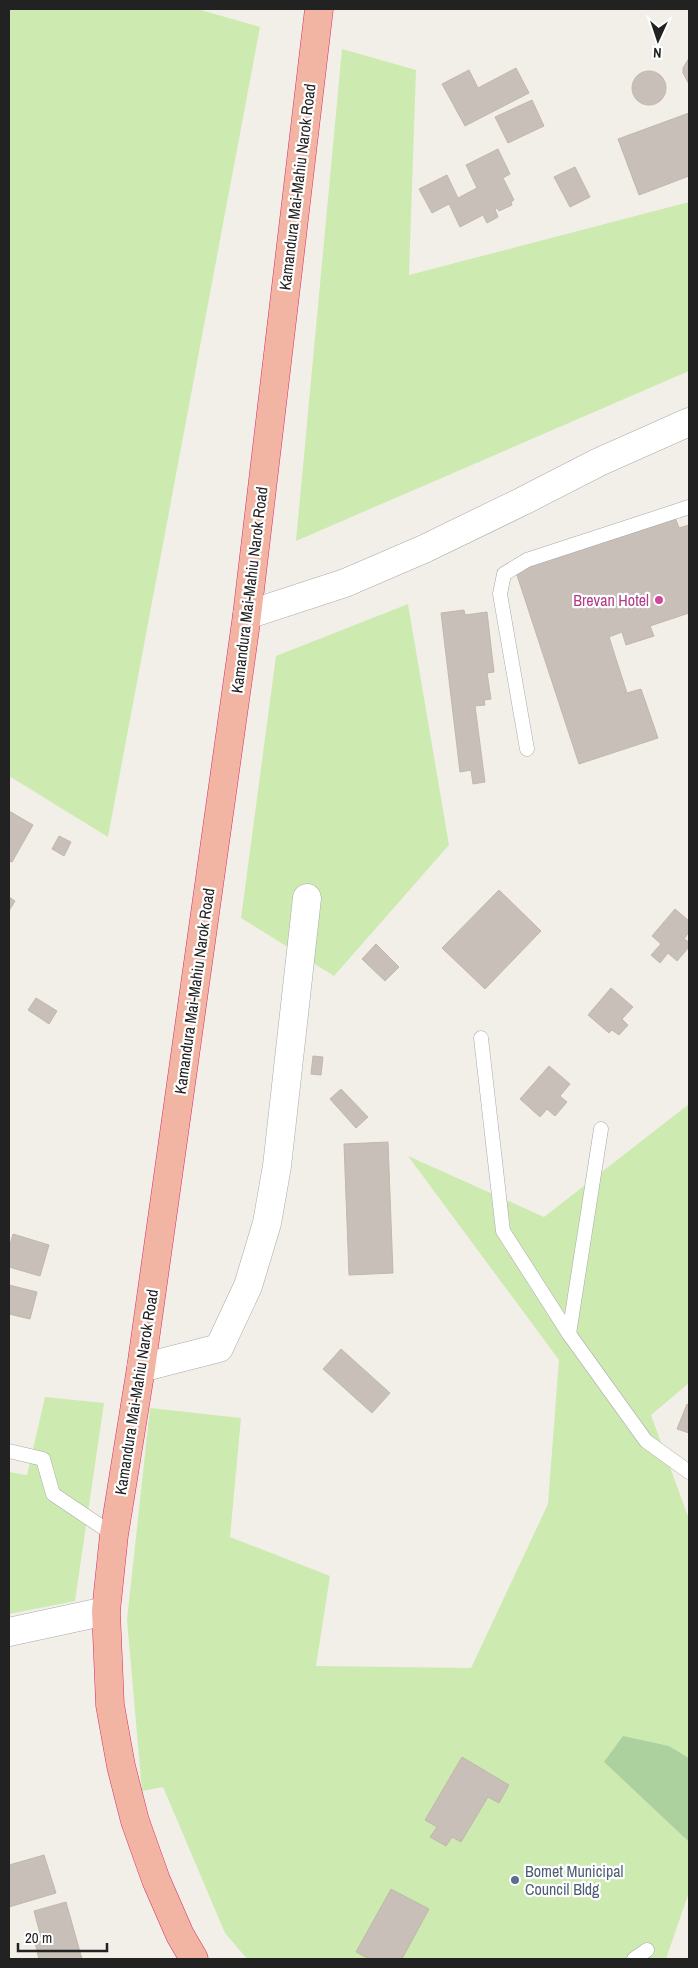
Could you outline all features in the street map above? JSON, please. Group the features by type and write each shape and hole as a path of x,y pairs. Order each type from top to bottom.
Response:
{"highway":[{"name":"Kamandura Mai-Mahiu Narok Road","path":"194,1959 180,1935 156,1880 135,1821 121,1766 110,1706 106,1611 114,1535 141,1368 247,615 319,9"}],"street":[{"path":"247,615 345,583 424,549 599,462 689,422"},
{"path":"141,1368 219,1348 248,1286 267,1223 278,1166 307,898"},
{"path":"9,1632 106,1611"}],"lane":[{"path":"527,749 500,594 504,574 527,560 689,508"},
{"path":"481,1038 503,1231 569,1334 646,1441 689,1472"},
{"path":"569,1334 601,1129"},
{"path":"9,1451 43,1458 53,1494 114,1535"},
{"path":"634,1959 647,1950"}],"green space":[{"path":"9,9 197,9 260,27 108,837 9,776"},
{"path":"342,49 416,70 409,275 689,202 689,371 296,541"},
{"path":"408,604 449,845 334,976 241,918 276,656"},
{"path":"689,1104 689,1383 651,1415 689,1519 689,1758 669,1746 604,1762 689,1842 689,1892 666,1959 247,1959 225,1933 163,1787 142,1791 127,1620 150,1408 241,1418 230,1537 330,1576 316,1666 471,1668 548,1504 559,1360 408,1156 544,1217"},
{"path":"45,1397 104,1403 75,1601 9,1614 9,1472 27,1475"},
{"path":"623,1736 669,1746 689,1758 689,1842 604,1762"}],"building":[{"path":"689,58 689,84 683,73 683,68"},
{"path":"516,68 529,93 465,126 442,84 469,70 478,88"},
{"path":"649,71 656,72 661,76 665,81 665,95 661,100 656,104 649,105 642,104 637,100 633,95 632,88 633,81 637,76 642,72"},
{"path":"532,100 544,126 508,143 495,117"},
{"path":"689,113 689,176 639,195 618,139"},
{"path":"498,149 510,174 503,178 514,200 511,202 512,205 499,211 497,208 495,209 498,217 487,223 483,215 460,227 449,204 432,213 419,189 447,175 458,198 477,188 466,165"},
{"path":"575,167 590,197 570,207 554,177"},
{"name":"Brevan Hotel","path":"675,517 679,528 689,525 689,613 650,626 654,636 626,645 622,632 609,637 627,693 641,689 658,738 579,764 515,569"},
{"path":"464,610 465,615 487,612 494,672 487,673 491,699 484,700 485,705 475,706 485,782 473,784 471,770 460,772 441,613"},
{"path":"9,811 33,825 12,862 9,861"},
{"path":"59,836 71,842 64,856 52,849"},
{"path":"499,890 541,931 485,989 442,948"},
{"path":"9,897 15,901 9,911"},
{"path":"675,909 689,921 689,932 684,939 689,942 689,947 677,961 668,953 660,963 651,955 661,944 652,936"},
{"path":"376,944 399,967 385,981 362,959"},
{"path":"611,988 633,1007 622,1019 628,1025 619,1035 612,1030 609,1033 588,1015"},
{"path":"36,998 57,1011 49,1024 28,1010"},
{"path":"313,1056 323,1057 321,1075 311,1074"},
{"path":"549,1066 570,1084 560,1096 567,1102 555,1116 547,1109 540,1117 520,1099"},
{"path":"341,1089 368,1117 356,1128 330,1099"},
{"path":"388,1142 393,1273 349,1275 344,1144"},
{"path":"13,1234 49,1245 40,1276 9,1267 9,1248"},
{"path":"9,1285 37,1292 30,1319 9,1314"},
{"path":"341,1349 390,1393 372,1413 323,1369"},
{"path":"687,1404 689,1405 689,1433 677,1429"},
{"path":"462,1757 509,1785 499,1803 488,1797 461,1842 452,1837 446,1846 430,1837 437,1827 425,1820"},
{"path":"44,1855 56,1893 9,1907 9,1865"},
{"path":"391,1889 429,1909 402,1959 369,1959 356,1952"},
{"path":"66,1902 82,1959 39,1959 35,1943 42,1941 34,1911"}],"place":[{"name":"Brevan Hotel","path":"659,600"},
{"name":"Bomet Municipal Council Bldg","path":"515,1880"}]}
